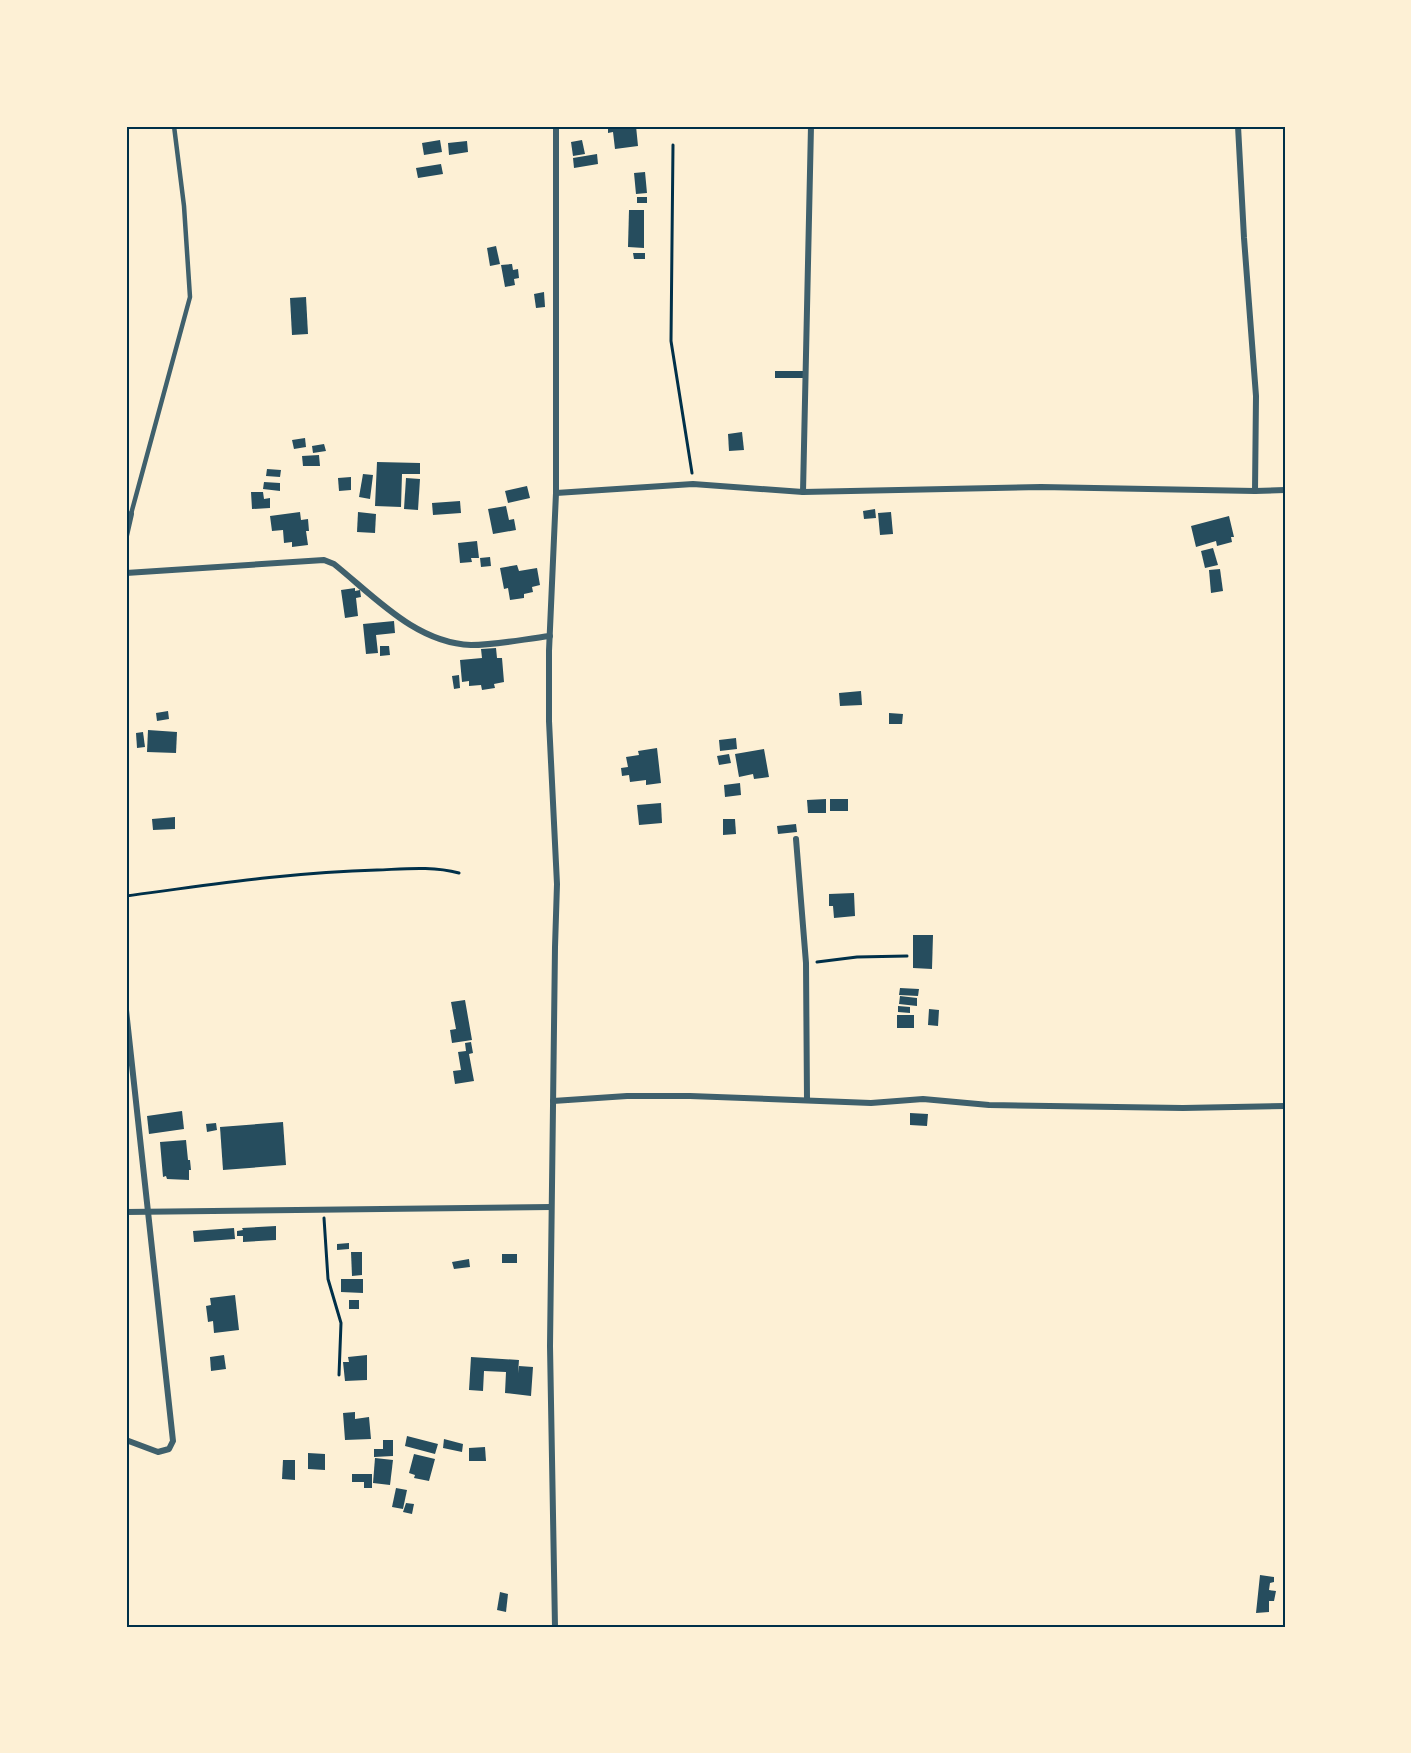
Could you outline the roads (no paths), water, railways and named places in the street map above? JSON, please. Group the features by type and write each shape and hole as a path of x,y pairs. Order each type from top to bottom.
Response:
{"street":[{"path":"555,1627 550,1346 557,884 549,721 549,636 556,493 556,126"},
{"path":"803,492 811,126"},
{"path":"1238,126 1256,396 1255,491"},
{"path":"556,493 693,484 803,492 1041,488 1255,491 1285,489"},
{"path":"126,536 131,514"},
{"path":"126,573 324,560 334,564 407,623 430,636 448,642 472,645 549,636"},
{"path":"796,839 806,963 807,1100"},
{"path":"126,1010 172,1441 169,1449 158,1452 126,1440"},
{"path":"553,1101 627,1096 871,1102 923,1099 982,1105 1183,1108 1285,1106"},
{"path":"126,1212 551,1207"}],"lane":[{"path":"131,514 190,297 184,206 174,126"}]}
